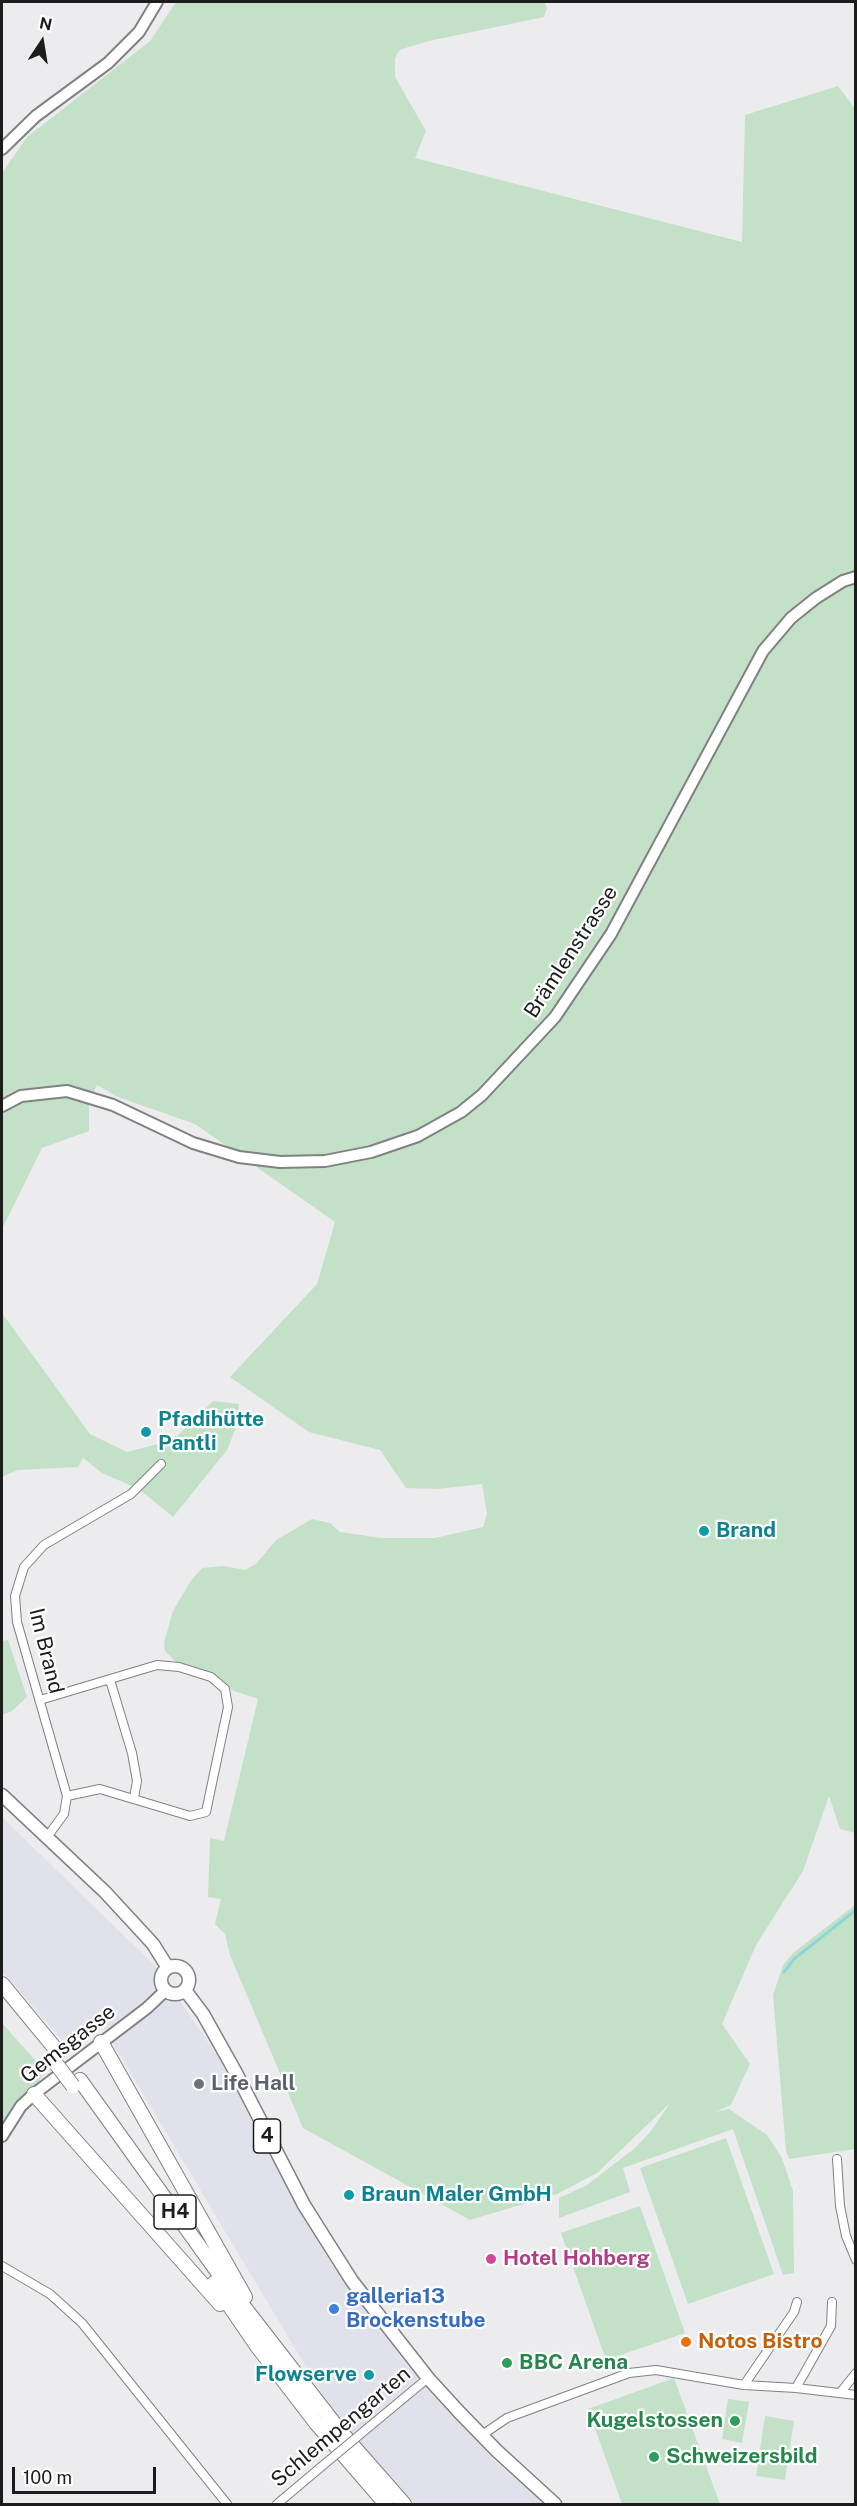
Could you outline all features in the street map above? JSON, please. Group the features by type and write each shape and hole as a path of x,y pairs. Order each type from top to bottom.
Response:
{"highway":[{"name":"H4","path":"2,1984 227,2285 340,2431 404,2505"},
{"name":"H4","path":"2,1995 55,2055"},
{"path":"101,2042 272,2343"},
{"name":"H4","path":"77,2083 257,2346 322,2431 386,2505"},
{"path":"34,2094 257,2346"}],"main road":[{"name":"4","path":"2,1795 138,1926 161,1955 168,1968 178,1967 187,1973 189,1984 185,1990 215,2035 304,2205 332,2251 381,2319 428,2378 482,2435 555,2505"},
{"path":"168,1968 161,1979 166,1990 178,1994 185,1990"}],"street":[{"path":"2,149 36,116 108,63 139,32 158,2"},
{"name":"Brämlenstrasse","path":"2,1106 21,1096 67,1091 113,1105 193,1143 239,1157 280,1162 325,1161 371,1152 418,1136 461,1112 482,1095 555,1017 611,934 763,651 791,618 816,598 843,581 855,577"},
{"name":"Im Brand","path":"67,1796 17,1622 15,1596 24,1567 44,1545 131,1494 161,1464"},
{"path":"40,1700 157,1665 179,1668 211,1677 225,1689 228,1707 206,1812 190,1816 100,1789 67,1796 64,1814 47,1837"},
{"path":"110,1680 132,1754 137,1781 134,1798"},
{"name":"Gemsgasse","path":"2,2136 21,2106 34,2094 147,2008 166,1990"},
{"path":"837,2159 840,2206 846,2236 855,2260"},
{"path":"2,2266 50,2294 82,2323 227,2505"},
{"path":"744,2385 794,2312 797,2302"},
{"path":"796,2388 831,2326 832,2302"},
{"path":"482,2435 507,2418 629,2373 656,2370 744,2385 855,2395"},
{"path":"840,2393 855,2373"},
{"name":"Schlempengarten","path":"277,2505 428,2378"}],"shaded area":[{"path":"2,1817 160,1971 220,2060 301,2214 334,2268 405,2363 431,2393 497,2463 546,2504 413,2504 395,2488 327,2402 103,2027 72,2051 2,1972"}],"green space":[{"path":"176,2 545,2 547,8 544,17 429,41 398,52 395,59 395,77 426,131 415,158 742,242 745,115 838,86 856,110 855,1833 840,1829 829,1796 803,1871 756,1945 722,2024 750,2064 731,2105 715,2112 729,2109 767,2135 782,2158 793,2191 794,2273 783,2275 733,2129 623,2168 630,2192 559,2218 559,2198 587,2185 635,2148 651,2131 670,2103 597,2173 557,2194 470,2220 303,2128 230,1955 225,1934 215,1924 221,1899 208,1897 210,1838 224,1841 258,1699 234,1691 212,1674 176,1662 165,1651 164,1642 173,1611 190,1582 202,1568 224,1566 245,1570 256,1564 276,1540 312,1519 330,1523 340,1532 381,1538 435,1538 483,1527 487,1514 482,1484 438,1489 406,1488 380,1450 309,1432 230,1377 317,1284 335,1222 195,1124 118,1097 97,1085 89,1104 89,1131 42,1148 2,1229 2,173 27,137 150,41"},
{"path":"2,1313 90,1434 127,1452 173,1440 213,1401 239,1404 237,1425 227,1450 173,1517 139,1489 102,1473 83,1458 78,1467 18,1470 2,1477"},
{"path":"8,1640 27,1697 12,1711 2,1715 2,1641"},
{"path":"855,1905 855,2149 789,2159 786,2151 773,1995 783,1965 793,1953"},
{"path":"2,2023 44,2070 34,2094 2,2136"},
{"path":"726,2138 774,2274 688,2304 640,2168"},
{"path":"640,2206 685,2333 606,2360 561,2233"},
{"name":"Schweizersbild","path":"674,2378 720,2504 622,2504 588,2409"},
{"name":"Kugelstossen","path":"728,2399 749,2402 742,2443 722,2439"},
{"path":"765,2416 794,2421 785,2480 756,2476"}],"waterway":[{"path":"784,1972 794,1959 856,1910"}],"place":[{"name":"Pfadihütte Pantli","path":"146,1432"},
{"name":"Brand","path":"704,1531"},
{"name":"Life Hall","path":"199,2084"},
{"name":"Braun Maler GmbH","path":"349,2195"},
{"name":"Hotel Hohberg","path":"491,2259"},
{"name":"galleria13 Brockenstube","path":"334,2309"},
{"name":"Notos Bistro","path":"686,2342"},
{"name":"BBC Arena","path":"507,2363"},
{"name":"Flowserve","path":"369,2375"},
{"name":"Kugelstossen","path":"735,2421"},
{"name":"Schweizersbild","path":"654,2457"}]}
